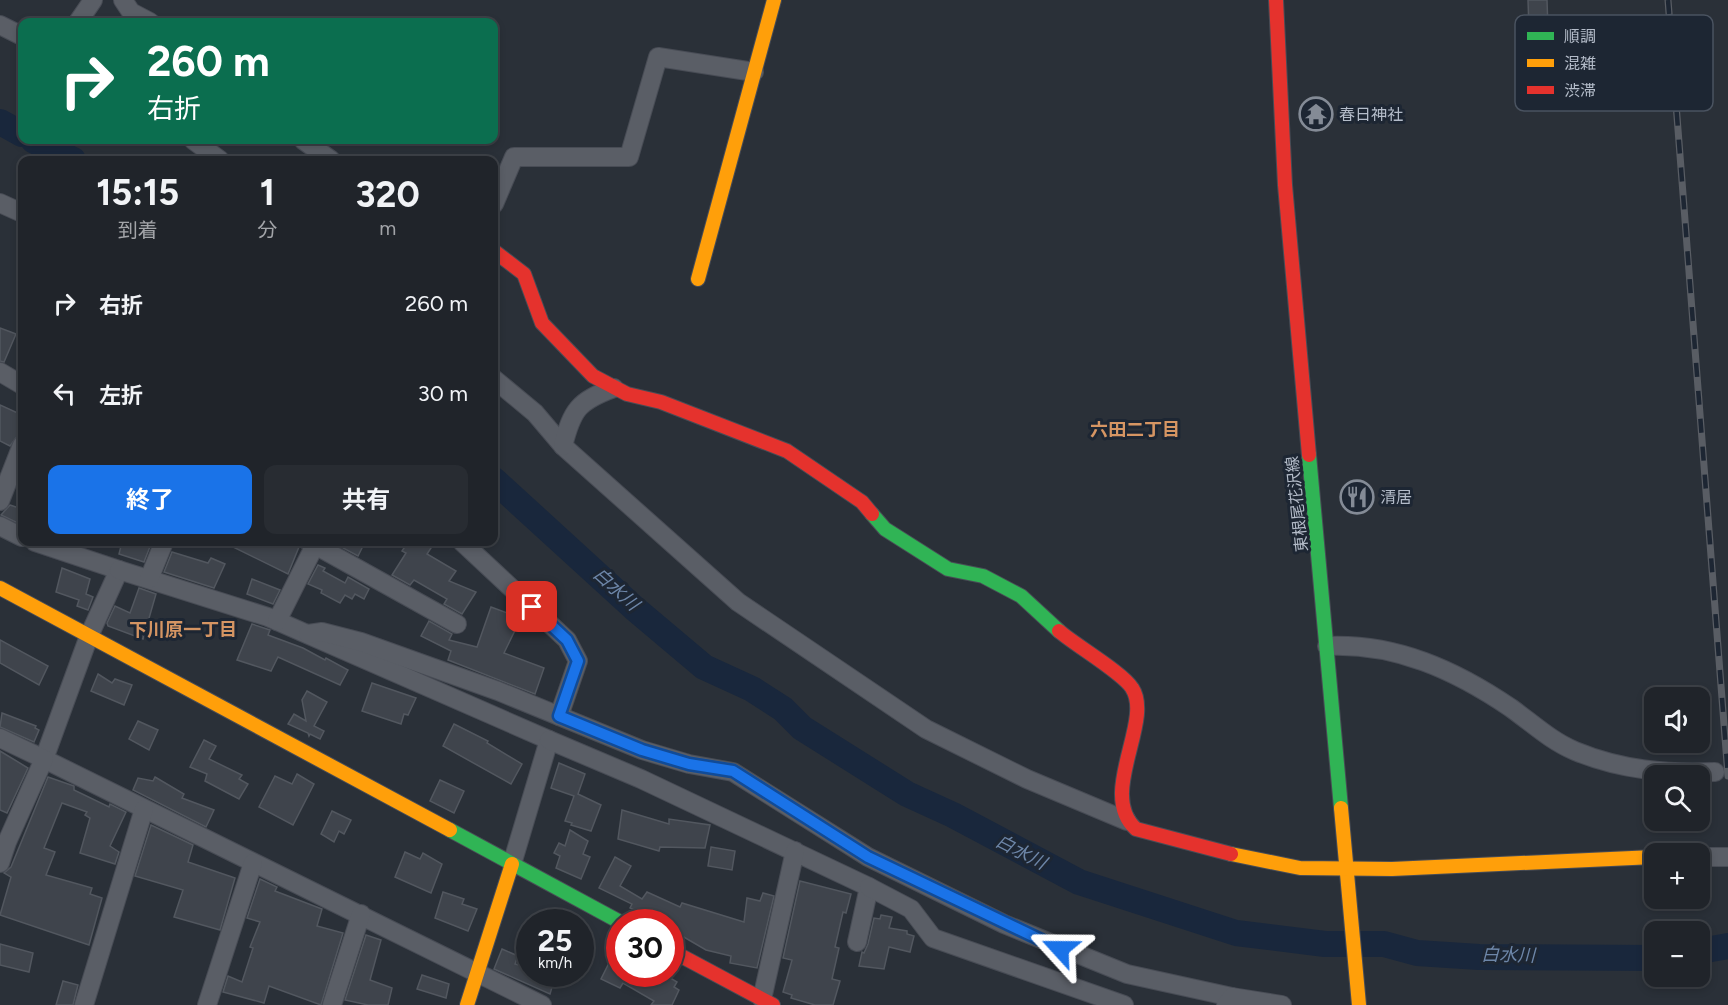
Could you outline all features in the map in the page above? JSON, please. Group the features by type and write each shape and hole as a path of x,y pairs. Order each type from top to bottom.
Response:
{"street":[{"path":"81,18 93,0"},
{"path":"123,0 131,12 142,18"},
{"path":"699,279 774,0"},
{"name":"東根尾花沢線","path":"1276,0 1285,185 1359,1005"},
{"path":"0,25 18,34"},
{"path":"498,195 514,157 629,158 658,57 754,72"},
{"path":"198,144 215,156"},
{"path":"309,144 325,156"},
{"path":"0,203 18,211"},
{"path":"498,253 524,274 542,323 593,376 614,388 661,402 787,451 854,496 885,529 927,556 948,568 965,574 983,576 1022,596 1064,635 1132,687 1139,705 1133,723 1125,773 1122,805 1127,820"},
{"path":"0,372 18,383"},
{"path":"498,382 535,413 563,446 738,602 926,729 1027,778 1127,820 1136,829 1255,860 1300,868 1347,872 1644,857"},
{"path":"563,446 576,408 592,395 614,388"},
{"path":"0,501 18,455"},
{"path":"0,526 18,535"},
{"path":"47,546 277,621 308,634 795,850 911,909 933,938 1124,1005"},
{"path":"149,579 162,546"},
{"path":"277,621 313,546"},
{"path":"319,546 457,624"},
{"path":"466,546 567,640 578,661 559,716"},
{"path":"0,863 44,759 89,636 119,570"},
{"path":"0,588 606,914"},
{"path":"308,634 322,632 361,642 559,716 642,750 689,764 733,771 868,857 1060,949 1127,974 1229,1001 1282,1005"},
{"path":"1327,646 1356,645 1417,657 1479,688 1540,731 1574,751 1601,760 1672,774 1715,772"},
{"path":"0,738 542,1005"},
{"path":"467,1005 549,740"},
{"path":"84,1005 144,809"},
{"path":"684,957 768,1002 795,850"},
{"path":"1710,857 1728,857"},
{"path":"207,1005 253,863"},
{"path":"857,942 869,887"},
{"path":"332,1005 361,914"}],"building":[{"path":"1528,0 1547,0 1548,15 1529,15"},
{"path":"0,328 16,334 4,362 0,361"},
{"path":"0,405 18,413 18,435 10,446 0,441"},
{"path":"10,505 18,508 18,523 1,515"},
{"path":"121,546 150,546 144,562 119,554"},
{"path":"231,546 299,546 288,574"},
{"path":"339,546 363,546 358,556"},
{"path":"405,546 432,546 427,554 456,571 449,581 476,592 462,614 444,604 447,599 414,580 410,585 392,575 406,553 402,551"},
{"path":"172,552 208,563 211,558 225,564 214,588 164,572"},
{"path":"318,565 325,568 323,571 345,583 348,577 369,589 364,599 355,594 352,599 345,595 340,603 321,593 322,590 308,584"},
{"path":"62,568 90,579 86,594 93,597 88,610 77,606 79,600 56,592"},
{"path":"252,579 280,590 273,604 247,594"},
{"path":"139,588 156,594 143,639 108,626 107,623 115,606 130,613"},
{"path":"491,607 521,618 504,653 544,668 535,694 448,660 451,651 421,636 429,621 452,634 449,640 477,647"},
{"path":"252,624 270,630 268,635 303,648 325,660 326,658 348,670 340,685 278,657 271,671 237,660"},
{"path":"0,640 48,666 39,685 0,663"},
{"path":"98,674 112,683 115,679 132,685 124,705 91,691"},
{"path":"372,683 416,698 408,715 404,714 401,724 362,711"},
{"path":"307,691 327,702 314,726 324,731 320,739 310,734 309,736 308,733 288,724 294,714 306,721 302,700"},
{"path":"2,713 36,726 35,728 39,730 34,742 0,727"},
{"path":"138,721 158,730 149,750 129,739"},
{"path":"454,724 488,741 487,743 522,764 511,784 443,746"},
{"path":"204,740 216,746 209,759 242,775 239,779 248,784 239,799 205,781 207,774 190,767"},
{"path":"0,751 28,768 7,813 0,810"},
{"path":"559,763 585,774 578,794 601,805 591,831 565,821 574,796 551,788"},
{"path":"297,774 314,784 293,825 259,807 275,776 292,784"},
{"path":"48,777 74,786 74,790 109,807 110,804 126,812 110,846 119,852 115,864 80,853 90,818 85,815 87,812 62,803 44,848 55,852 46,875 92,888 90,894 102,898 89,945 0,915 11,877 4,873 11,867"},
{"path":"155,777 184,794 182,798 214,810 206,827 133,790 138,778 153,781"},
{"path":"440,780 464,791 454,813 430,801"},
{"path":"622,810 669,824 669,819 710,825 705,848 660,847 659,851 618,839"},
{"path":"332,811 351,820 344,834 339,831 334,842 321,834"},
{"path":"151,825 193,845 188,862 235,878 220,930 174,917 183,890 135,876"},
{"path":"570,830 588,841 583,854 590,857 581,879 556,868 560,856 554,853 559,843 565,846"},
{"path":"711,847 735,851 732,870 708,866"},
{"path":"405,852 420,859 423,853 442,864 431,893 395,877"},
{"path":"615,857 631,866 620,886 642,899 647,892 680,907 682,903 744,922 747,898 760,901 763,893 774,896 757,968 730,963 731,956 706,950 684,937 684,909 632,909 630,908 632,904 599,888"},
{"path":"260,879 277,887 275,891 322,909 317,926 343,933 321,1005 269,986 264,1003 223,992 228,976 242,982 253,948 250,947 260,922 247,918"},
{"path":"800,881 851,894 846,913 843,912 835,947 839,948 832,979 840,981 833,1005 815,1005 791,998 792,995 783,992 792,960 783,958"},
{"path":"443,892 464,899 462,904 477,909 468,931 435,918"},
{"path":"881,915 892,917 889,928 907,931 907,934 914,936 910,952 889,947 884,969 859,966 862,952 864,953 868,944 874,918 880,919"},
{"path":"366,935 381,940 370,980 392,988 388,1005 368,1005 345,1000"},
{"path":"0,944 33,953 29,972 0,965"},
{"path":"502,949 516,955 516,979 494,969"},
{"path":"606,969 606,981 601,979"},
{"path":"422,975 449,984 446,998 417,989"},
{"path":"63,981 78,985 73,1005 56,1005"},
{"path":"534,987 552,987 550,994"},
{"path":"630,987 674,987 679,990 672,1005 651,1005 654,1001"}],"waterway":[{"name":"白水川","path":"0,122 18,132"},
{"name":"白水川","path":"41,144 65,156"},
{"name":"白水川","path":"498,484 634,608 704,667 752,689 783,709 802,728 907,794 953,815 1079,882 1236,933 1325,944 1384,944 1417,953 1479,957 1644,958"},
{"name":"白水川","path":"1710,949 1728,946"}],"railway":[{"path":"1668,0 1669,15"},
{"path":"1677,111 1728,776"}],"traffic: fast":[{"path":"1309,455 1341,808"},
{"path":"872,514 885,529 948,569 983,576 1021,596 1059,631"},
{"path":"450,830 606,914"}],"traffic: slow":[{"path":"698,279 774,0"},
{"path":"0,588 450,830"},
{"path":"1341,808 1359,1005"},
{"path":"1231,854 1300,868 1392,869 1644,857"},
{"path":"467,1005 512,864"}],"traffic: jam":[{"path":"1276,0 1285,185 1309,455"},
{"path":"498,254 524,274 542,323 593,376 627,394 661,402 787,451 862,502 872,514"},
{"path":"1059,631 1119,675 1132,688 1137,702 1136,719 1123,778 1122,797 1126,814 1136,829 1231,854"},
{"path":"684,957 773,1005"}],"place":[{"name":"春日神社","path":"1316,114"},
{"name":"清居","path":"1357,497"}],"district":[{"name":"六田二丁目","path":"1135,430"},
{"name":"下川原一丁目","path":"183,630"}],"route":[{"path":"532,607 567,640 578,661 559,716 642,750 689,764 733,771 868,857 1060,949"}]}
